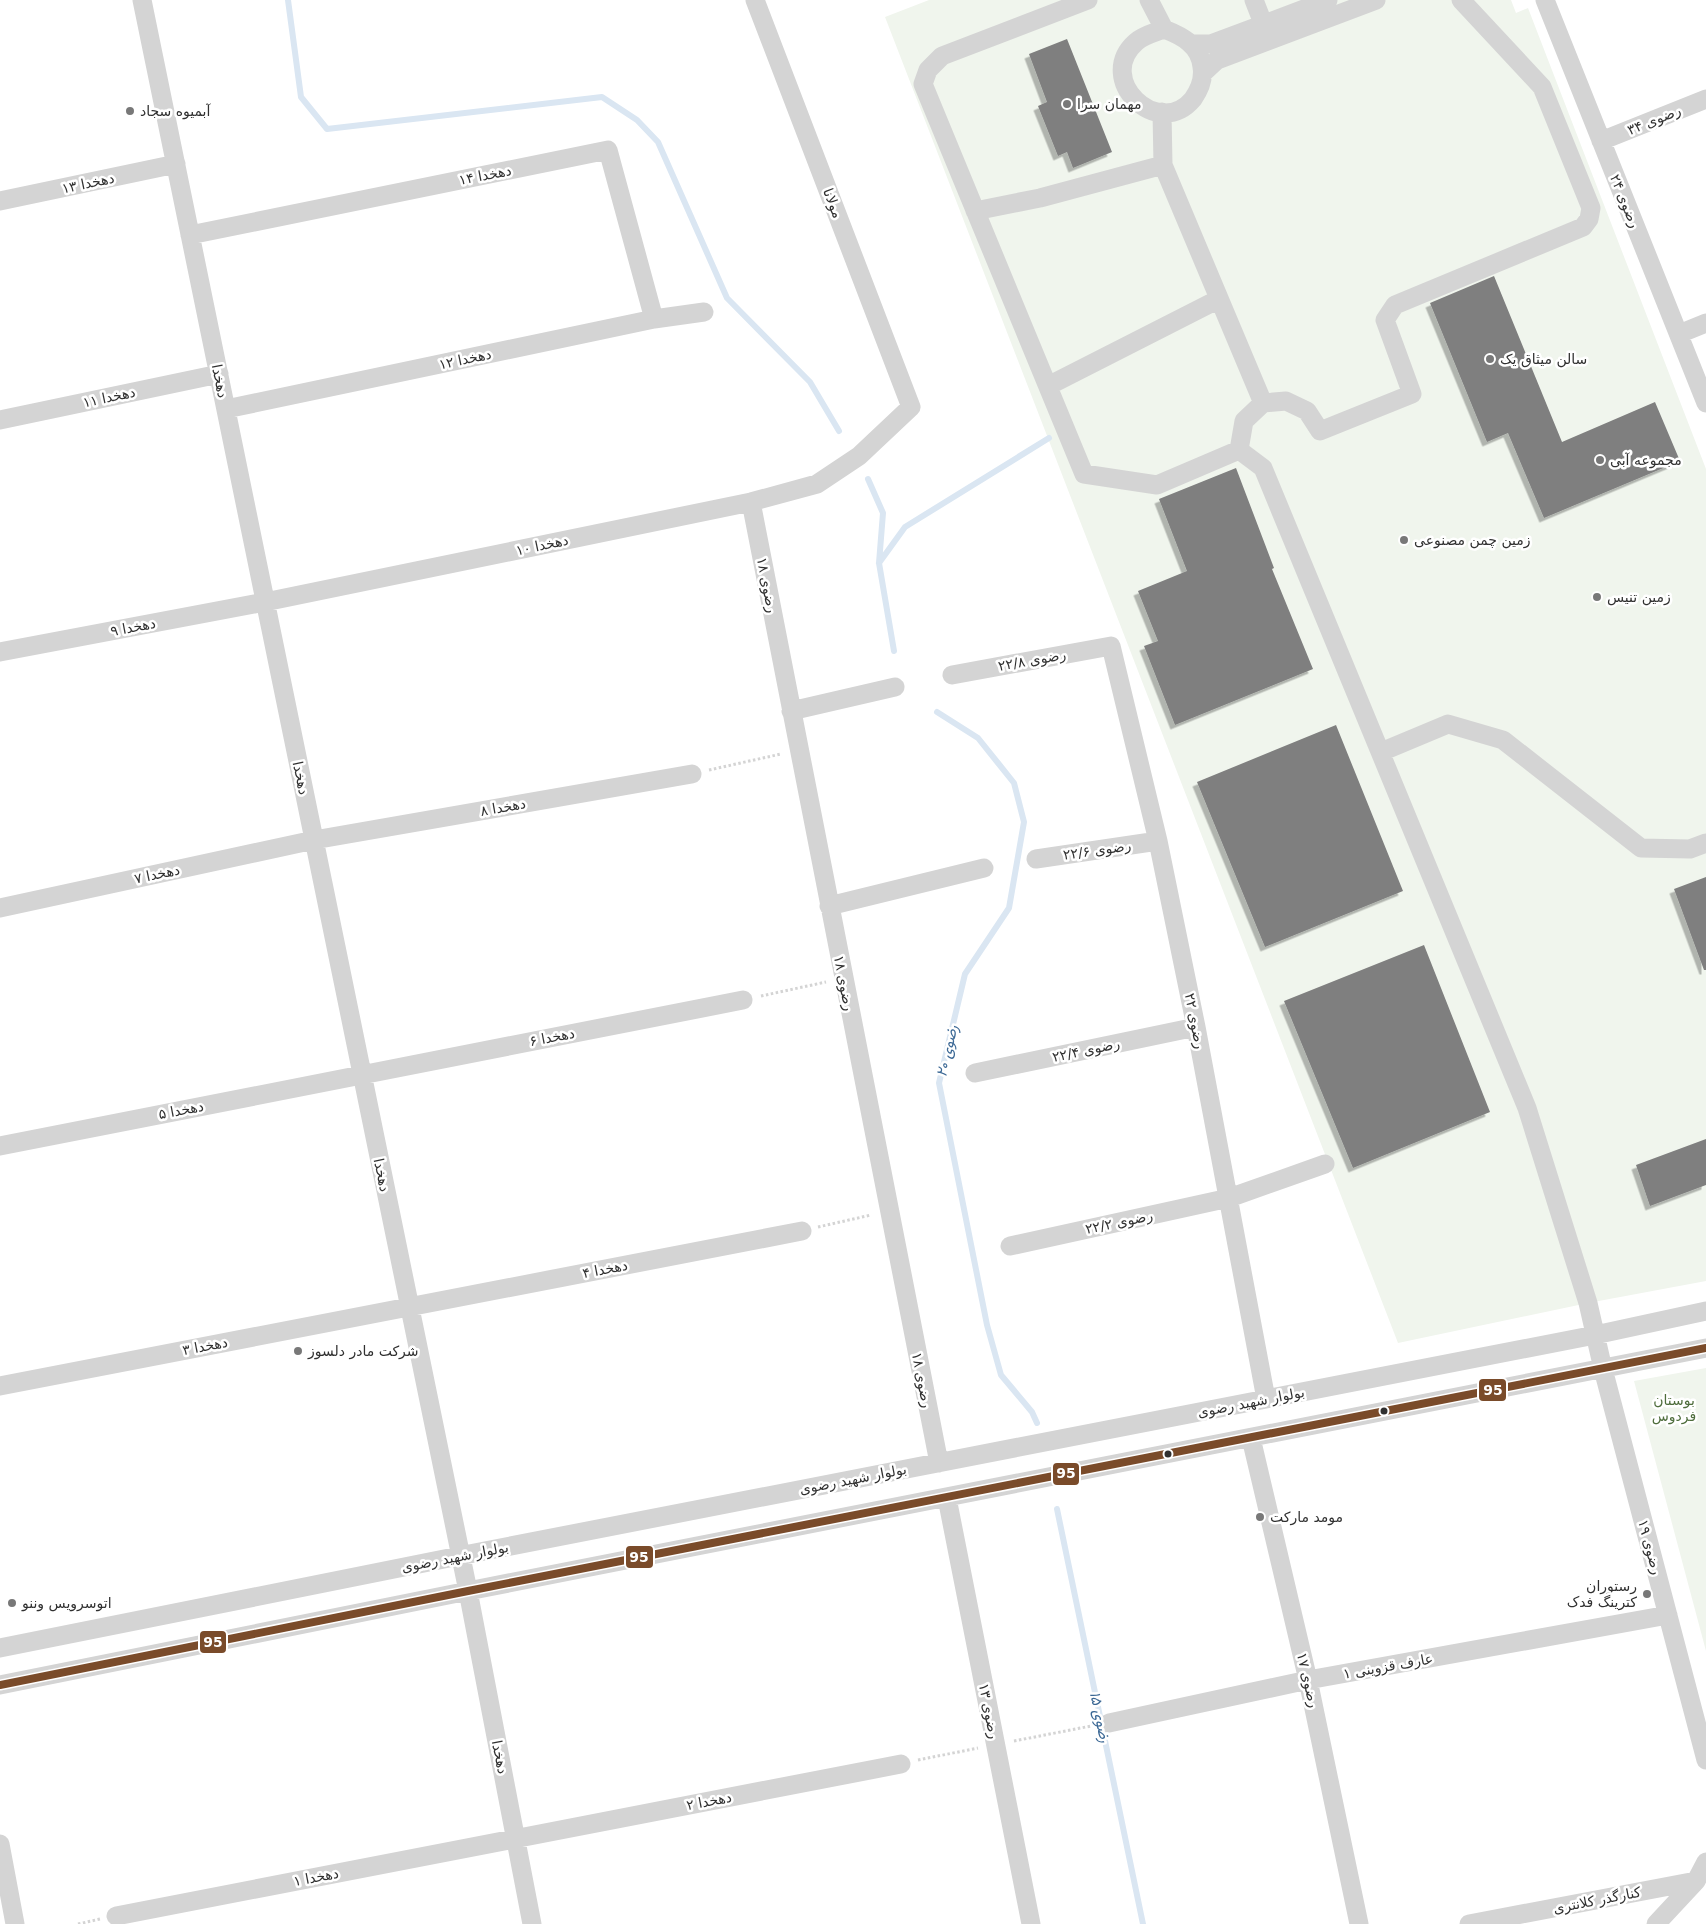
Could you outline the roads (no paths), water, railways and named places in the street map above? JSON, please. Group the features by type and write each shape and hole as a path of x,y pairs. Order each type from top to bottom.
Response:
{"street":[{"name":"دهخدا","path":"142,0 459,1556 468,1591 532,1924"},
{"name":"مولانا","path":"755,0 911,407"},
{"path":"1088,0 942,56 928,70 923,84 1084,474 1157,485 1238,450 1244,421 1263,403 1286,401 1307,411 1320,431 1412,394 1385,320 1395,305 1583,227 1589,219 1591,208 1542,87 1461,0"},
{"path":"1149,0 1164,29 1184,38 1192,44 1198,53 1203,73 1199,88 1190,101 1182,108 1162,112 1142,106 1134,100 1124,82 1123,71 1129,51 1135,43 1164,29"},
{"path":"1254,0 1267,32"},
{"path":"1203,73 1217,60 1328,0"},
{"path":"1192,44 1211,44 1267,32 1376,0"},
{"name":"رضوی ۲۴","path":"1545,0 1706,403"},
{"name":"رضوی ۳۴","path":"1602,141 1706,99"},
{"path":"1162,112 1163,165 1263,403"},
{"name":"دهخدا ۱۴","path":"190,235 608,150 654,319"},
{"name":"دهخدا ۱۳","path":"0,201 176,164"},
{"path":"975,210 1040,198 1163,165"},
{"path":"1048,386 1219,299"},
{"name":"دهخدا ۱۲","path":"226,409 654,319 704,312"},
{"path":"1678,334 1706,323"},
{"name":"دهخدا ۱۱","path":"0,420 219,374"},
{"name":"دهخدا ۱۰","path":"265,602 751,502 818,484 859,456 911,407"},
{"name":"رضوی ۱۹","path":"1238,450 1264,468 1528,1108 1588,1303 1603,1368 1706,1760"},
{"name":"رضوی ۱۸","path":"751,502 938,1463"},
{"name":"دهخدا ۹","path":"0,652 265,602"},
{"name":"رضوی ۲۲/۸","path":"952,675 1112,646"},
{"name":"رضوی ۲۲","path":"1112,646 1158,841 1196,1027 1266,1399"},
{"path":"791,711 895,687"},
{"path":"1381,752 1448,724 1503,740 1641,848 1690,849 1706,843"},
{"name":"دهخدا ۸","path":"314,840 692,774"},
{"name":"دهخدا ۷","path":"0,908 314,840"},
{"name":"رضوی ۲۲/۶","path":"1036,859 1158,841"},
{"path":"829,906 984,868"},
{"name":"دهخدا ۶","path":"361,1074 743,1000"},
{"name":"رضوی ۲۲/۴","path":"975,1074 1196,1027"},
{"name":"دهخدا ۵","path":"0,1146 361,1074"},
{"name":"رضوی ۲۲/۲","path":"1010,1246 1229,1198 1325,1164"},
{"name":"دهخدا ۴","path":"409,1307 802,1231"},
{"name":"دهخدا ۳","path":"0,1386 409,1307"},
{"name":"بولوار شهید رضوی","path":"0,1648 459,1556 1595,1335 1706,1311"},
{"path":"0,1685 468,1591 1706,1348"},
{"name":"رضوی ۱۷","path":"1251,1438 1308,1680 1359,1924"},
{"name":"رضوی ۱۳","path":"947,1498 1031,1924"},
{"name":"عارف قزوینی ۱","path":"1109,1723 1308,1680 1668,1615"},
{"name":"دهخدا ۲","path":"516,1839 901,1764"},
{"name":"دهخدا ۱","path":"116,1916 516,1839"},
{"path":"0,1844 14,1924"},
{"path":"1656,1924 1696,1881 1706,1862"},
{"name":"کنارگذر کلانتری","path":"1469,1924 1696,1881"}],"waterway":[{"path":"288,0 301,97 327,129 602,97 637,120 658,142 727,298 810,382 839,431"},
{"path":"879,563 905,527 1049,438"},
{"path":"868,479 883,513 879,563 894,651"},
{"name":"رضوی ۲۰","path":"937,712 978,738 1014,783 1024,822 1009,908 965,974 939,1083 987,1325 1001,1375 1032,1412 1037,1423"},
{"name":"رضوی ۱۵","path":"1057,1509 1143,1924"}],"place":[{"name":"مهمان سرا","path":"1067,104"},
{"name":"آبمیوه سجاد","path":"130,111"},
{"name":"سالن میثاق یک","path":"1490,359"},
{"name":"مجموعه آبی","path":"1600,460"},
{"name":"زمین چمن مصنوعی","path":"1404,540"},
{"name":"زمین تنیس","path":"1597,597"},
{"name":"شرکت مادر دلسوز","path":"298,1351"},
{"name":"مومد مارکت","path":"1260,1517"},
{"name":"رستوران کترینگ فدک","path":"1647,1594"},
{"name":"اتوسرویس وننو","path":"12,1603"}],"park label":[{"name":"بوستان فردوس","path":"1674,1408"}]}
